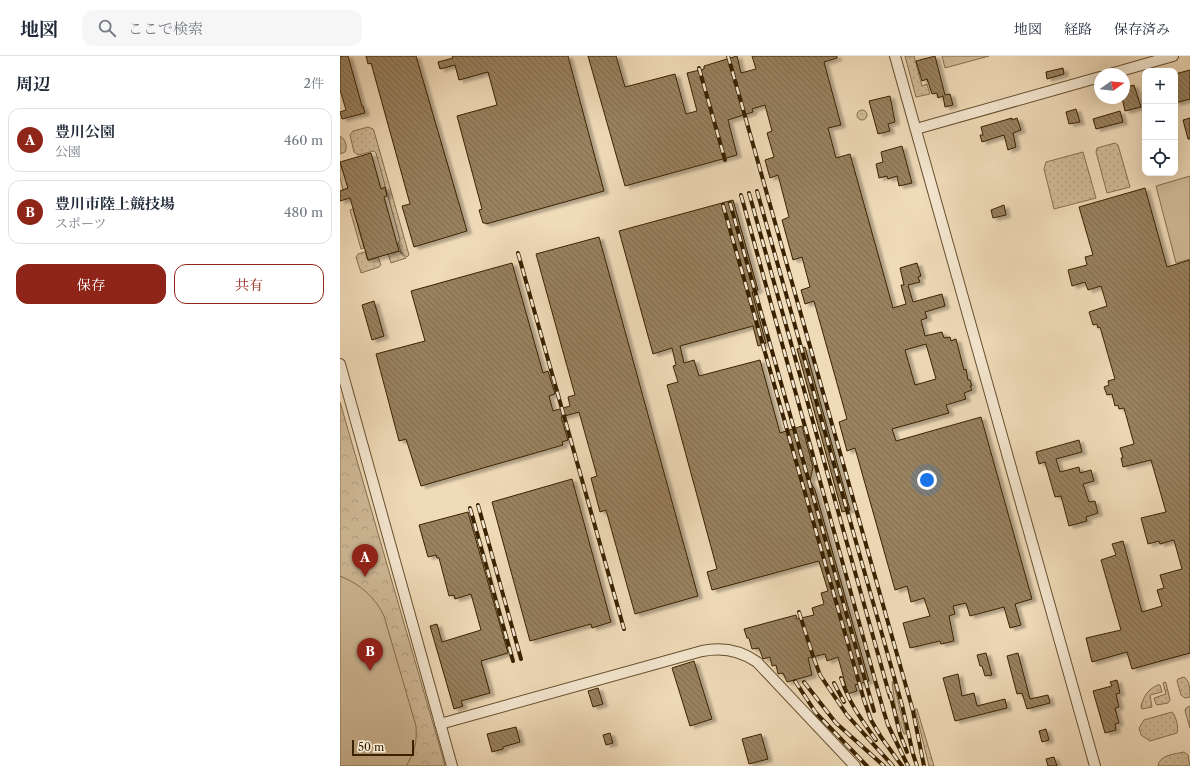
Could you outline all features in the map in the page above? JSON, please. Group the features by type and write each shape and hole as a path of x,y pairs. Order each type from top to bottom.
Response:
{"street":[{"path":"895,56 1095,766"},
{"path":"1130,68 1173,56"},
{"path":"916,129 1094,79"},
{"path":"340,364 452,766"},
{"path":"440,724 702,651 723,649 744,655 757,662 855,766"}],"green space":[{"path":"905,56 914,56 922,86 927,84 930,94 916,97"},
{"path":"942,56 989,56 945,68"},
{"path":"862,110 867,115 862,120 857,115"},
{"path":"368,127 374,131 409,255 407,257 401,252 398,243 400,240 376,153 374,151 358,155 354,152 350,135 353,131"},
{"path":"340,136 345,141 346,147 345,152 340,154"},
{"path":"1115,143 1118,145 1130,187 1107,193 1096,152 1097,148"},
{"path":"1083,152 1096,198 1054,209 1044,169 1046,162"},
{"path":"340,162 348,188 343,190 340,178"},
{"path":"1190,176 1190,259 1176,263 1156,186"},
{"path":"353,209 364,248 361,249 350,210"},
{"path":"399,251 406,258 391,263 388,254"},
{"path":"365,252 368,261 378,257 381,265 361,273 356,257 358,254"},
{"path":"340,402 441,751 445,766 340,766"},
{"path":"340,576 354,583 366,592 376,603 384,616 416,726 415,747 406,766 340,766"},
{"path":"1184,677 1189,683 1190,691 1190,697 1185,698 1181,695 1177,681 1178,679"},
{"path":"893,681 906,734 904,734 896,711"},
{"path":"1163,683 1166,683 1170,700 1168,703 1157,705 1154,698 1166,694"},
{"path":"1160,685 1162,692 1150,695 1152,707 1142,709 1141,706 1147,693"},
{"path":"1190,706 1190,728 1185,711 1186,708"},
{"path":"915,709 917,709 934,766 929,766"},
{"path":"1172,712 1177,722 1177,733 1150,741 1141,735 1139,728 1144,720"},
{"path":"1184,752 1188,755 1190,766 1158,766 1161,759 1164,757"}],"building":[{"path":"348,56 365,113 342,119 340,112 346,110 340,90 340,57"},
{"path":"366,56 416,56 467,231 414,247 402,206 410,204 371,63 368,64"},
{"path":"452,56 568,56 604,191 486,224 483,223 479,210 482,209 457,116 497,105 488,72 459,80 455,65 440,69 438,62 453,58"},
{"path":"588,56 616,56 625,87 675,74 686,114 697,111 687,73 704,69 704,66 737,56 741,73 756,69 752,56 837,56 837,58 824,62 841,125 828,128 836,158 850,154 893,308 906,304 901,285 904,285 900,268 917,263 921,276 918,277 920,282 908,285 913,302 942,294 945,306 925,312 927,318 921,320 925,336 942,332 944,338 950,337 951,341 956,339 964,370 966,369 968,380 970,380 972,386 970,386 972,390 964,393 966,399 946,405 949,413 892,429 896,441 981,417 1032,599 1015,604 1021,625 1010,628 1004,607 970,616 966,603 953,606 955,614 949,616 954,641 941,644 940,641 910,648 903,623 930,616 924,598 911,602 907,586 895,590 855,448 847,451 839,422 847,419 814,301 805,304 801,290 810,287 802,257 793,260 782,220 789,217 778,175 770,178 765,160 774,157 767,133 772,131 765,105 752,109 753,112 728,120 737,155 625,186","holes":["926,344 936,379 915,385 905,350"]},
{"path":"935,56 945,95 950,94 953,105 945,107 943,96 938,98 937,93 932,94 927,79 922,81 916,61"},
{"path":"1063,68 1064,74 1047,79 1046,72"},
{"path":"1190,70 1190,99 1178,102 1178,73"},
{"path":"1134,85 1141,107 1125,111 1123,104 1130,104 1130,86"},
{"path":"890,96 895,122 888,124 890,131 878,134 869,101"},
{"path":"1076,109 1080,122 1069,124 1066,112"},
{"path":"1120,111 1123,122 1096,129 1093,119"},
{"path":"1012,118 1012,120 1017,118 1021,130 1013,133 1016,147 1008,150 1004,135 982,142 980,135 983,135 981,127"},
{"path":"1190,118 1190,139 1188,139 1183,120"},
{"path":"902,146 912,183 899,186 897,176 888,179 887,176 879,178 876,164 883,162 881,152"},
{"path":"371,153 381,189 385,187 387,196 384,197 399,251 368,260 350,198 340,201 340,191 348,188 340,162"},
{"path":"1145,188 1167,267 1190,260 1190,653 1132,669 1127,652 1092,662 1086,638 1121,630 1101,560 1116,555 1112,544 1123,541 1142,612 1162,606 1157,590 1164,588 1160,575 1182,569 1174,540 1160,544 1159,541 1148,544 1141,518 1166,512 1151,460 1123,467 1121,458 1123,458 1120,448 1134,444 1124,408 1119,409 1118,405 1115,406 1112,394 1107,395 1104,387 1109,385 1108,381 1115,379 1100,327 1098,328 1097,324 1093,325 1089,312 1107,306 1101,286 1088,290 1085,282 1072,286 1068,270 1087,265 1085,257 1093,255 1079,207"},
{"path":"733,200 758,290 752,292 766,343 758,346 753,326 680,346 684,363 694,360 699,376 760,360 780,433 802,426 813,467 810,481 815,490 869,681 855,685 857,691 848,694 838,657 827,661 825,654 808,658 812,675 787,682 783,673 778,674 776,665 772,666 770,657 763,659 759,648 752,649 749,638 747,638 744,629 796,615 797,619 814,615 812,608 824,604 821,593 828,591 819,561 712,590 707,572 717,569 667,385 678,382 673,366 676,365 672,348 653,354 619,231"},
{"path":"1004,205 1006,215 993,218 991,210"},
{"path":"599,237 698,596 635,614 606,510 600,512 591,478 597,476 579,412 561,417 568,440 562,442 563,445 421,486 406,439 399,441 376,354 425,341 411,291 512,263 543,373 548,371 555,394 549,396 553,411 570,406 568,397 575,395 536,254"},
{"path":"374,301 384,336 372,340 362,305"},
{"path":"805,347 850,510 842,512 797,349"},
{"path":"1079,440 1082,452 1056,459 1060,472 1079,467 1080,473 1091,470 1094,481 1083,484 1089,502 1095,501 1098,513 1086,517 1087,521 1069,526 1061,496 1055,497 1045,462 1039,464 1036,452"},
{"path":"572,479 611,622 592,628 591,624 530,641 492,502"},
{"path":"468,512 508,653 481,661 490,693 461,701 463,706 454,709 430,626 437,624 442,642 481,630 471,594 455,599 454,595 449,596 439,558 437,558 436,555 428,557 419,525"},
{"path":"986,653 992,675 985,676 977,655"},
{"path":"1018,653 1030,699 1048,695 1050,703 1027,709 1022,693 1017,694 1007,656"},
{"path":"694,661 712,719 690,726 672,668"},
{"path":"958,674 962,696 974,693 977,706 1005,699 1007,708 955,721 943,678"},
{"path":"1117,680 1120,693 1116,694 1119,707 1115,708 1119,723 1115,724 1116,730 1105,733 1093,691 1112,686 1110,682"},
{"path":"598,688 603,704 593,707 588,691"},
{"path":"516,727 520,742 492,752 487,734"},
{"path":"1046,729 1049,740 1042,742 1039,731"},
{"path":"610,733 613,743 606,745 603,735"},
{"path":"761,734 768,759 749,764 742,739"},
{"path":"1054,757 1057,766 1048,766 1046,759"}],"railway":[{"path":"728,56 913,711 924,766"},
{"path":"699,68 725,160"},
{"path":"757,191 902,705 917,766"},
{"path":"749,193 890,697"},
{"path":"741,195 883,709 888,725 908,766"},
{"path":"730,203 874,711"},
{"path":"723,205 864,700 871,720 881,737 902,766"},
{"path":"518,253 624,629"},
{"path":"478,505 521,659"},
{"path":"470,508 513,661"},
{"path":"799,612 820,675 847,715 893,766"},
{"path":"841,678 860,718 876,740"},
{"path":"795,681 816,713 867,766"},
{"path":"804,682 836,723 884,766"},
{"path":"834,683 844,702"},
{"path":"890,693 900,734 907,752"}],"place":[{"name":"豊川公園","path":"365,577"},
{"name":"豊川市陸上競技場","path":"370,671"}]}
